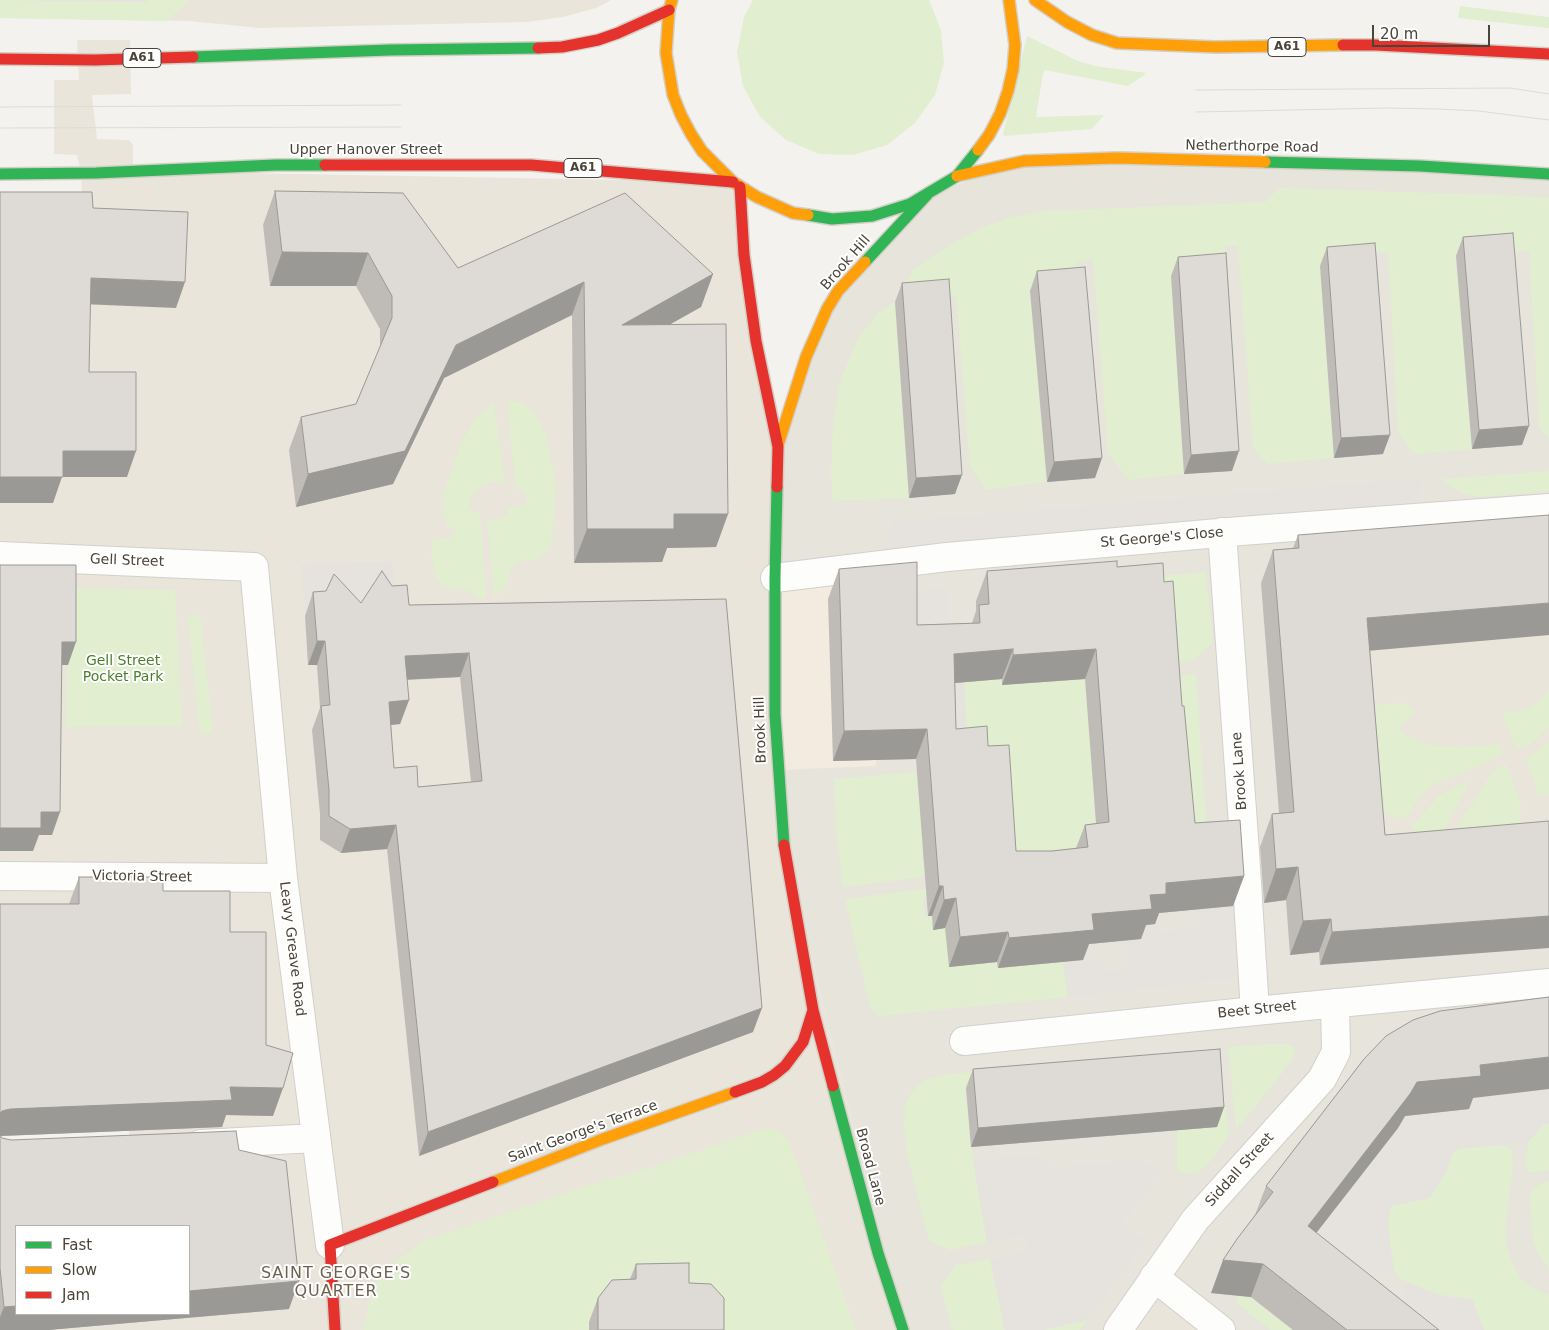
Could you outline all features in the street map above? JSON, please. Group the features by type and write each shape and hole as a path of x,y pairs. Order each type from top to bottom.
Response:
{"main road":[{"path":"671,5 666,53 673,95 681,115 702,151 736,184 763,200 793,212 832,219 872,216 910,204 957,176 976,154 1000,114 1008,92 1013,69 1014,22 1009,0"},
{"name":"A61","path":"1035,0 1067,22 1092,35 1117,43 1216,46 1376,45 1549,54"},
{"name":"A61","path":"0,59 95,60 390,50 514,49 562,46 598,40 618,33 671,5"},
{"name":"Netherthorpe Road","path":"957,176 1024,161 1117,158 1420,166 1549,174"},
{"name":"Upper Hanover Street","path":"0,174 96,174 275,165 531,165 736,184"},
{"name":"Brook Hill","path":"736,184 756,341 778,446 775,578 775,715 778,780 784,845 813,1010"},
{"name":"Brook Hill","path":"778,446 806,358 827,309 838,292 927,195"},
{"name":"Saint George's Terrace","path":"330,1245 603,1139 762,1082 786,1066 803,1042 813,1010"},
{"name":"Broad Lane","path":"813,1010 878,1253 903,1330"},
{"name":"Leavy Greave Road","path":"330,1245 335,1330"}],"street":[{"name":"St George's Close","path":"775,578 957,556 1222,532 1549,508"},
{"name":"Brook Lane","path":"1222,532 1245,852 1254,1010"},
{"name":"Gell Street","path":"9,556 254,567"},
{"name":"Leavy Greave Road","path":"254,567 283,878 330,1245"},
{"name":"Victoria Street","path":"0,876 283,878"},
{"name":"Beet Street","path":"964,1041 1254,1010 1549,983"},
{"name":"Siddall Street","path":"1118,1330 1195,1220 1322,1078 1336,1052 1335,1003"},
{"path":"178,1145 316,1138"},
{"path":"1154,1277 1221,1330"}],"shaded area":[{"path":"0,0 611,0 596,8 563,17 527,22 260,28 188,21 0,18"},
{"path":"6,0 146,0 146,2"},
{"path":"77,40 130,40 131,94 92,95 97,139 129,140 133,145 133,171 733,182 778,447 784,845 903,1330 0,1330 0,1152 128,1147 129,1134 128,1041 0,904 0,347 83,218 81,173 77,155 54,154 54,80 79,80"},
{"path":"1024,161 1549,174 1549,1330 903,1330 784,845 778,447 827,309 927,195"},
{"path":"1423,478 1415,518 881,565 892,522"},
{"path":"1549,547 1549,948 1320,965 1318,952 1290,955 1261,583"},
{"path":"392,561 398,609 305,616 301,565"},
{"path":"903,563 876,748 876,766 778,770 775,578"},
{"path":"948,588 950,620 961,621 967,741 956,742 906,655 906,592"},
{"path":"1232,906 1239,969 1232,979 1068,997 1063,963 1104,959 1106,971 1129,969 1126,941 1141,939 1140,925 1155,924 1161,931 1192,929 1199,923 1199,909"},
{"path":"1549,1089 1549,1124 1543,1125 1528,1142 1460,1149 1453,1152 1447,1170 1430,1198 1391,1206 1388,1219 1394,1270 1336,1290 1298,1256 1398,1128 1402,1120 1416,1109 1443,1112 1468,1109 1467,1098"},
{"path":"1039,1155 1052,1168 1132,1160 1147,1163 1161,1174 1122,1223 1146,1241 1087,1320 1043,1330 1005,1330 990,1259 1028,1251 1024,1236 987,1242 973,1160"},
{"path":"1154,1277 1221,1330 1118,1330"},
{"path":"1409,1282 1440,1295 1472,1300 1484,1330 1385,1330 1383,1328"}],"green space":[{"path":"0,0 146,2 146,0 188,0 188,2 167,21 0,18"},
{"path":"753,0 929,0 941,30 944,63 935,95 915,123 887,145 853,155 819,154 786,140 760,117 743,86 737,52 744,17"},
{"path":"1460,6 1549,17 1549,28 1458,18"},
{"path":"1027,36 1078,61 1095,66 1147,73 1128,86 1045,70 1036,117 1104,115 1092,129 1004,136"},
{"path":"1279,188 1549,198 1549,438 1539,427 1529,251 1456,256 1472,449 1414,454 1398,433 1388,253 1374,252 1320,266 1334,458 1267,464 1253,448 1238,245 1225,245 1227,272 1171,276 1184,474 1128,480 1108,453 1093,258 1076,263 1078,286 1030,291 1047,482 985,490 970,465 956,295 895,302 913,270 955,242 981,228 1012,217 1044,211 1265,202"},
{"path":"895,302 909,498 832,501 833,423 841,378 859,336 878,313"},
{"path":"507,401 522,402 539,419 546,435 556,484 552,538 548,551 539,559 515,563 502,591 494,597 487,519 493,521 500,519 507,515 509,507 518,507 525,504 527,498 524,491 516,488"},
{"path":"494,403 505,484 494,481 483,484 471,497 469,505 473,511 480,514 486,599 476,597 469,591 461,588 450,588 441,585 437,579 431,553 433,539 450,538 456,532 447,525 444,517 444,492 461,443 475,419"},
{"path":"1549,471 1549,491 1483,497 1466,495 1451,487 1442,479"},
{"path":"1206,572 1213,643 1194,660 1157,663 976,601 978,592"},
{"name":"Gell Street Pocket Park","path":"68,588 175,590 182,726 66,727"},
{"path":"200,615 213,732 200,734 188,616"},
{"path":"963,670 988,680 1002,679 1003,685 1085,679 1089,726 1096,726 1091,755 1097,837 1017,889 968,757"},
{"path":"1196,674 1208,852 1182,825 1166,677"},
{"path":"1549,689 1549,727 1529,745 1516,750 1503,712 1516,712 1531,707"},
{"path":"1406,703 1415,712 1399,729 1407,736 1430,745 1459,747 1499,744 1503,754 1475,768 1434,784 1420,797 1405,820 1384,813 1369,811 1360,706"},
{"path":"1549,740 1549,795 1539,796 1526,758"},
{"path":"1506,764 1521,806 1519,832 1454,839 1461,818 1473,803 1482,787 1494,771"},
{"path":"916,772 917,789 925,788 930,845 922,846 923,861 962,858 963,872 843,887 836,828 834,779"},
{"path":"1469,782 1447,824 1443,839 1418,834 1411,826 1439,796 1454,787"},
{"path":"963,884 964,895 923,899 925,916 932,916 953,928 949,967 997,962 998,968 1031,965 1062,955 1068,997 878,1016 870,1007 845,899"},
{"path":"1285,1044 1294,1047 1294,1056 1277,1080 1236,1129 1228,1047"},
{"path":"1084,1062 966,1088 971,1147 987,1242 951,1250 929,1241 906,1149 905,1106 912,1091 925,1080 949,1074"},
{"path":"1221,1067 1229,1135 1208,1164 1197,1173 1186,1173 1177,1170 1177,1130 1217,1126 1213,1068"},
{"path":"1549,1124 1549,1170 1528,1173 1526,1166 1528,1142 1543,1125"},
{"path":"772,1128 782,1133 789,1141 856,1330 363,1330 374,1286 398,1260 423,1241 595,1183 640,1171 763,1129"},
{"path":"1504,1145 1511,1150 1513,1162 1505,1230 1507,1247 1513,1264 1521,1278 1529,1286 1549,1295 1549,1330 1484,1330 1472,1300 1440,1295 1423,1289 1401,1279 1394,1270 1388,1219 1391,1206 1430,1198 1453,1152 1460,1149"},
{"path":"1549,1180 1549,1268 1537,1252 1533,1240 1530,1203 1531,1189"},
{"path":"990,1259 1005,1330 953,1330 940,1286 956,1265"},
{"path":"1245,1293 1293,1330 1270,1330 1237,1303 1237,1296"},
{"path":"1087,1320 1080,1330 1043,1330"}],"building":[{"path":"275,191 403,193 458,268 625,193 713,274 622,325 726,324 728,514 674,514 674,529 587,529 584,282 456,345 405,451 308,474 301,417 356,404 392,318 392,296 368,253 282,252"},
{"path":"0,192 92,192 93,208 188,212 185,282 91,278 89,372 136,372 136,451 63,451 63,477 0,477"},
{"path":"1513,233 1529,426 1479,430 1463,237"},
{"path":"1375,243 1390,435 1341,438 1327,247"},
{"path":"1226,253 1239,451 1191,455 1178,257"},
{"path":"1085,267 1102,458 1054,462 1037,271"},
{"path":"949,279 962,475 916,478 902,283"},
{"path":"1549,515 1549,603 1367,618 1385,835 1549,821 1549,916 1332,932 1331,919 1303,921 1298,867 1276,869 1272,814 1294,812 1273,550 1299,548 1298,535"},
{"path":"1117,561 1117,567 1163,563 1164,582 1173,581 1182,706 1184,706 1195,823 1240,820 1244,876 1166,883 1166,894 1150,895 1152,909 1092,914 1094,930 1009,938 1008,932 960,937 956,898 944,900 943,886 939,886 927,729 844,731 839,569 917,562 917,625 980,623 979,605 989,604 987,571","holes":["1013,649 1013,655 1096,649 1109,822 1085,825 1088,847 1052,851 1016,851 1009,745 988,746 987,726 956,729 954,654"]},
{"path":"0,565 76,565 76,642 62,642 60,812 41,812 41,828 0,828"},
{"path":"382,571 392,586 407,585 409,605 726,599 762,1008 428,1132 396,825 350,829 329,816 329,790 321,706 330,705 325,641 317,641 313,592 326,591 334,574 361,603","holes":["469,653 482,781 418,787 417,766 394,768 389,702 409,700 405,656"]},
{"path":"79,877 163,877 163,891 230,891 230,932 266,932 266,1045 293,1053 283,1088 230,1087 232,1100 10,1109 0,1113 0,904 79,904"},
{"path":"1549,997 1549,1057 1480,1065 1481,1076 1417,1082 1410,1094 1308,1226 1439,1330 1347,1330 1263,1264 1223,1260 1273,1192 1266,1186 1364,1059 1386,1036 1413,1020 1440,1011"},
{"path":"1220,1049 1224,1107 978,1128 973,1069"},
{"path":"236,1131 239,1150 286,1161 299,1281 190,1291 190,1225 15,1225 15,1306 4,1307 0,1268 0,1135 2,1138 11,1140"},
{"path":"689,1263 689,1283 711,1284 724,1298 724,1330 598,1330 598,1298 612,1280 636,1279 636,1264"}],"tram line":[{"path":"1196,90 1510,88 1549,94"},
{"path":"0,107 401,105"},
{"path":"1196,112 1386,108 1437,109 1479,111 1549,120"},
{"path":"0,128 401,127"}],"traffic: fast":[{"path":"193,57 390,50 538,48"},
{"path":"808,215 832,219 872,216 910,204 957,176 978,150"},
{"path":"1265,162 1420,166 1549,174"},
{"path":"0,174 96,173 275,165 325,165"},
{"path":"865,262 927,195"},
{"path":"777,487 775,715 784,845"},
{"path":"833,1086 878,1253 903,1330"}],"traffic: slow":[{"path":"672,0 669,10 666,53 673,95 691,134 702,151 733,182 757,197 793,213 808,215"},
{"path":"978,150 989,135 1000,114 1013,69 1015,45 1009,0"},
{"path":"1035,0 1067,22 1092,35 1117,43 1216,47 1343,45"},
{"path":"957,176 1024,161 1117,158 1265,162"},
{"path":"778,445 806,357 827,309 838,291 865,262"},
{"path":"493,1182 603,1139 735,1092"}],"traffic: jam":[{"path":"538,48 562,47 598,40 669,10"},
{"path":"1343,45 1549,54"},
{"path":"0,59 95,60 193,57"},
{"path":"325,165 531,165 733,182"},
{"path":"740,187 744,255 756,341 778,447 777,487"},
{"path":"784,845 813,1010 833,1086"},
{"path":"735,1092 762,1082 785,1066 803,1042 813,1010"},
{"path":"335,1330 330,1245 493,1182"}],"district":[{"name":"SAINT GEORGE'S QUARTER","path":"336,1283"}]}
